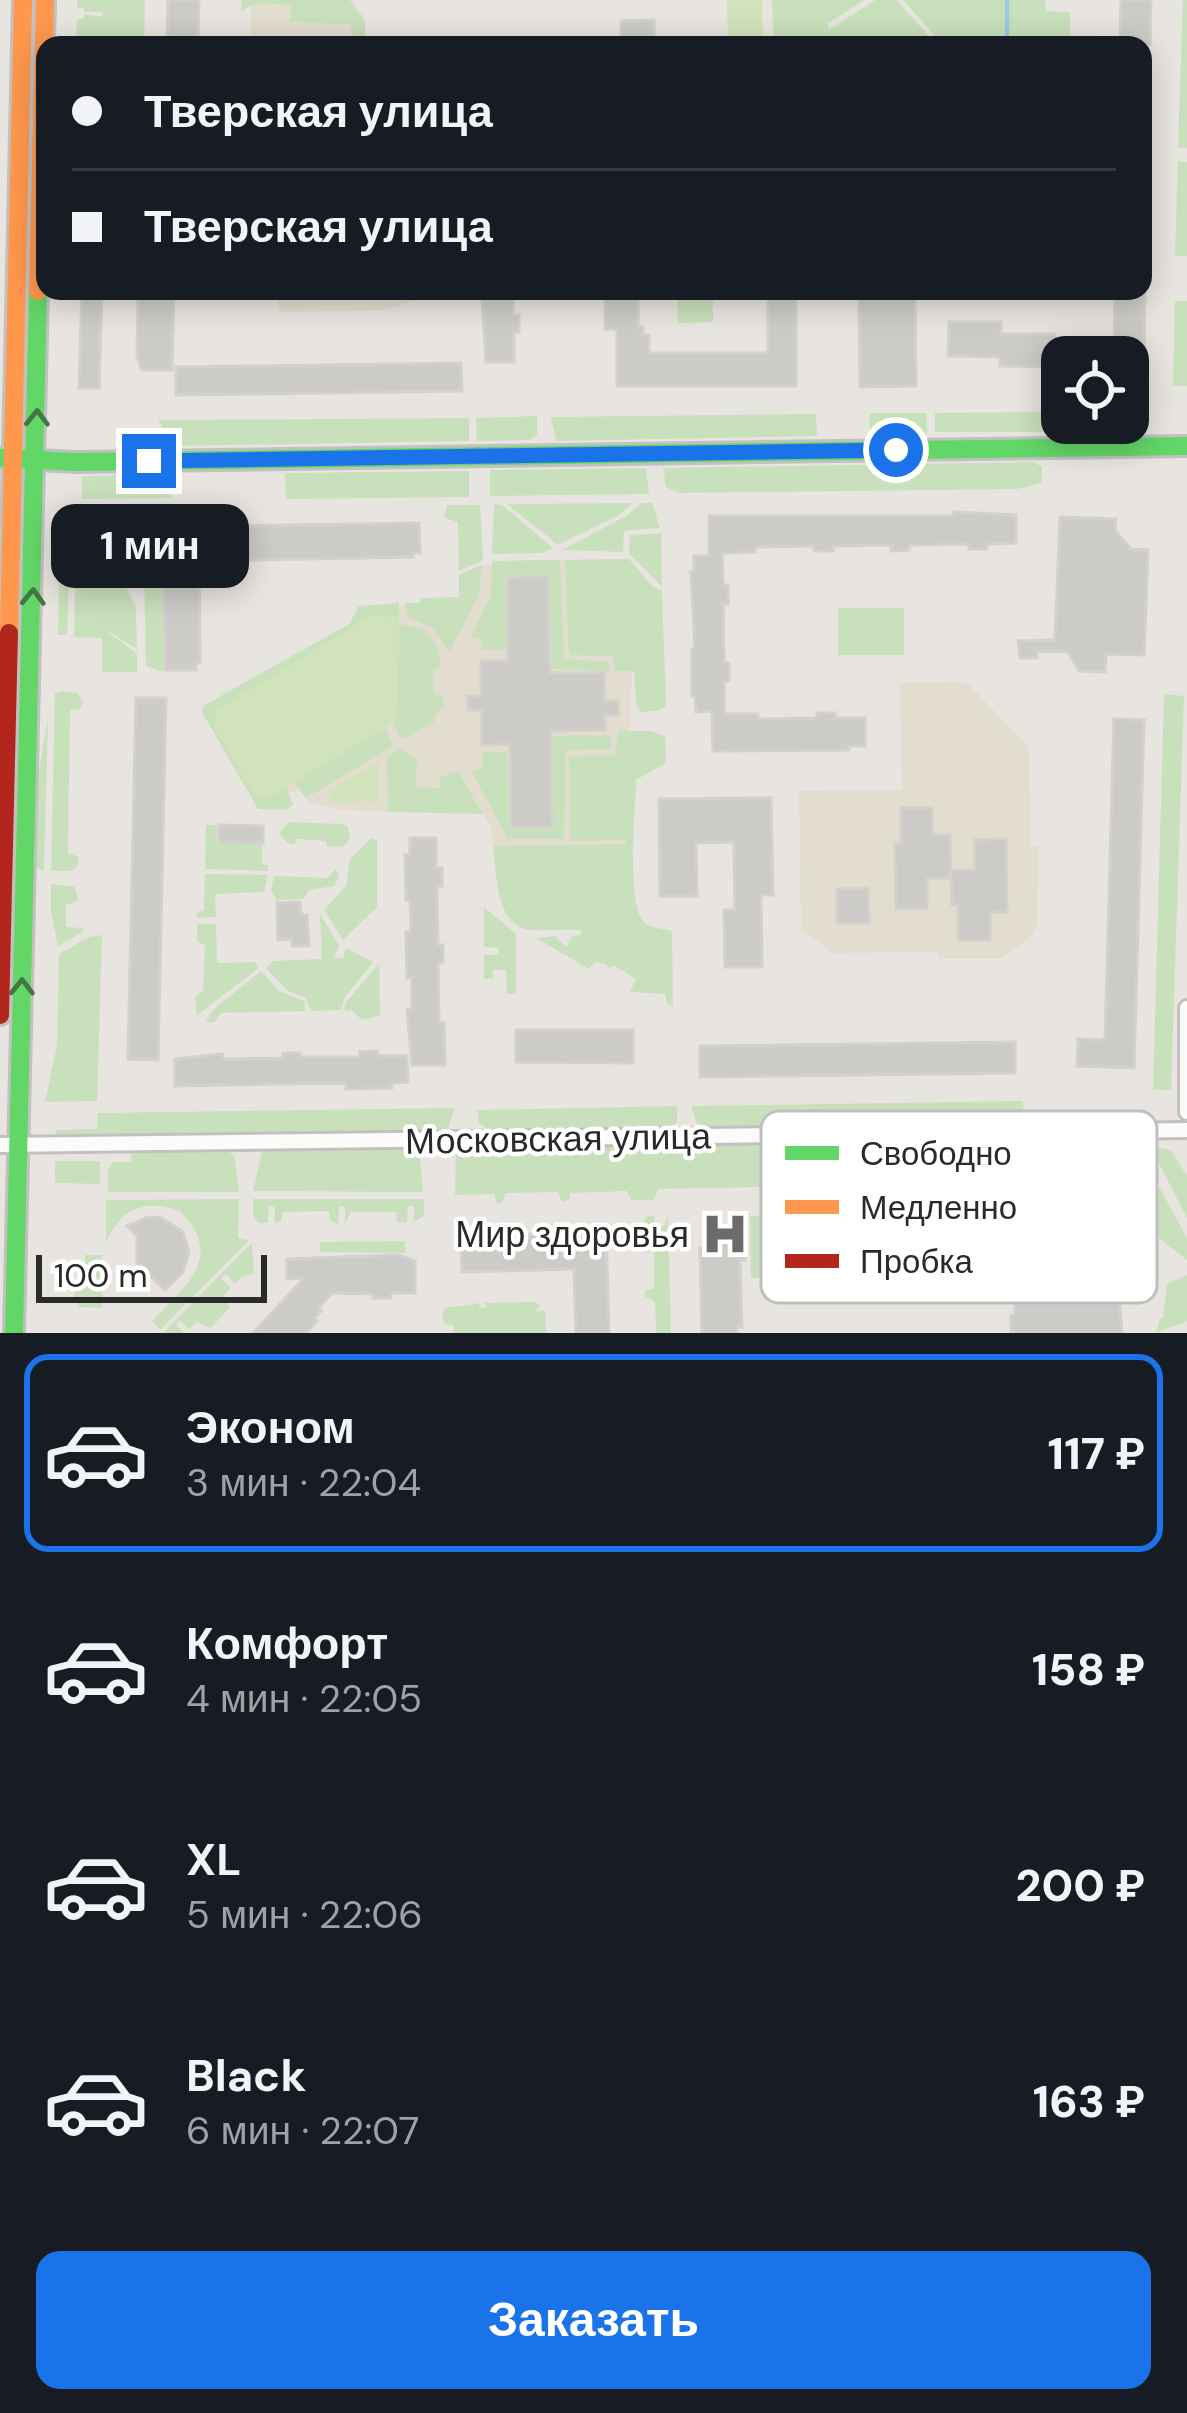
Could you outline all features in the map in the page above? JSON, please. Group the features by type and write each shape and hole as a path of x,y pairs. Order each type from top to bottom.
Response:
{"main road":[{"path":"0,1015 5,459 23,0"},
{"path":"44,36 45,0"},
{"path":"14,1333 10,1145 39,300"},
{"path":"5,459 1187,446"}],"street":[{"path":"1187,1008 1187,1112"},
{"name":"Московская улица","path":"1157,1130 1187,1130"},
{"name":"Московская улица","path":"10,1145 761,1135"}],"shaded area":[{"path":"292,4 291,22 352,25 352,36 251,36 251,5"},
{"path":"278,300 415,300 385,310 283,312"},
{"path":"629,559 632,664 626,889 500,892 491,826 473,796 389,811 339,810 310,803 300,790 267,799 371,616 405,605 452,605 481,588 482,565 492,561"},
{"path":"961,682 1029,747 1031,846 1039,847 1033,935 1000,959 940,959 937,952 833,953 801,929 799,791 902,790 900,683"}],"green space":[{"path":"77,0 145,0 144,36 76,36 77,19 84,19 84,14 102,17 103,12 77,8"},
{"path":"242,0 350,0 365,20 365,36 352,36 351,25 291,22 291,5 257,3 241,11"},
{"path":"727,0 762,0 763,36 728,36"},
{"path":"772,0 865,0 828,23 829,30 875,0 896,0 929,36 774,36"},
{"path":"903,0 1045,0 1046,11 1070,12 1070,36 935,36"},
{"path":"1183,0 1187,0 1187,148 1178,148"},
{"path":"1178,161 1187,162 1187,256 1175,256"},
{"path":"677,300 713,300 713,322 678,323"},
{"path":"1175,301 1187,301 1187,386 1173,386"},
{"path":"1041,412 1041,432 935,432 935,413"},
{"path":"869,413 926,413 927,433 876,436 870,430"},
{"path":"816,414 817,436 556,441 551,417"},
{"path":"537,416 537,435 531,440 477,441 476,418"},
{"path":"469,418 469,441 173,446 158,420"},
{"path":"1034,462 1042,467 1042,483 1017,489 679,493 666,487 663,468"},
{"path":"646,468 649,494 490,496 490,470"},
{"path":"469,471 469,497 286,499 285,473"},
{"path":"172,474 171,498 82,499 82,476"},
{"path":"633,503 619,515 558,545 507,504"},
{"path":"641,503 652,503 660,528 624,531 623,552 562,550 628,515"},
{"path":"494,504 502,505 553,548 542,553 492,554"},
{"path":"447,505 480,505 483,560 459,571 458,522 444,518"},
{"path":"128,506 129,526 106,527 104,575 121,577 136,608 137,649 103,628 137,654 137,672 102,672 102,638 74,637 77,509 88,509 99,527 100,508"},
{"path":"60,509 71,509 67,635 58,635"},
{"path":"661,533 662,587 629,553 630,535"},
{"path":"629,559 662,591 666,706 657,711 641,712 634,671 615,671 613,656 569,655 565,560"},
{"path":"560,560 564,659 609,662 609,671 552,669 549,576 505,576 506,650 482,650 482,638 471,637 491,595 492,561"},
{"path":"482,565 479,595 449,652 432,627 407,617 405,603 459,597 459,575"},
{"path":"152,570 162,570 163,672 146,666 144,579 152,577"},
{"path":"399,603 399,618 371,616 267,799 286,787 293,805 285,810 258,809 202,712 203,706 349,624 359,606"},
{"path":"838,608 904,608 904,655 838,655"},
{"path":"371,616 399,618 397,719 267,799 256,797 215,729 215,711"},
{"path":"399,624 424,629 437,647 441,667 433,670 434,693 442,697 444,706 434,722 405,738 392,722 397,719"},
{"path":"55,693 77,693 83,702 80,709 70,710 68,853 79,857 77,867 69,871 51,871"},
{"path":"1164,694 1184,696 1171,1090 1153,1090"},
{"path":"48,718 44,871 36,867 38,777"},
{"path":"385,727 393,746 306,798 294,782"},
{"path":"618,731 665,736 666,763 636,780 633,878 645,923 672,931 673,1006 667,1004 665,994 630,992 636,979 615,966 595,962 589,969 536,938 555,936 566,947 581,930 519,927 504,909 497,884 493,846 626,844 626,840 570,841 569,756 615,755"},
{"path":"611,735 611,749 566,750 564,839 508,839 472,772 482,768 483,752 507,752 510,829 553,829 552,736"},
{"path":"400,748 417,760 415,787 440,788 439,778 458,771 483,814 388,812 387,757"},
{"path":"378,762 378,803 363,799 362,803 330,803 329,791"},
{"path":"289,822 341,824 348,826 350,839 342,847 296,839 289,844 279,834"},
{"path":"206,825 217,825 217,843 262,844 262,864 268,865 268,871 205,869"},
{"path":"372,838 377,840 377,907 343,940 324,910 346,886 350,859"},
{"path":"336,869 339,877 334,886 309,890 303,899 277,900 271,891 274,876 327,878"},
{"path":"205,874 268,875 264,892 215,894 216,917 197,918 204,910"},
{"path":"51,884 75,887 78,901 66,905 66,927 83,928 58,946 51,912"},
{"path":"484,907 516,934 516,994 507,994 506,970 493,970 493,979 484,979 484,955 499,955 499,948 484,947"},
{"path":"320,914 339,945 334,958 343,958 346,948 373,962 345,997 341,1010 311,1011 306,998 288,991 266,968 273,961 322,959"},
{"path":"197,924 216,924 217,963 255,962 259,968 197,1015 195,997 203,991 205,946 197,940"},
{"path":"102,935 97,1101 45,1102 57,1045 59,954"},
{"path":"379,963 380,1015 362,1020 351,1010 345,1011 345,1004"},
{"path":"261,971 279,991 304,1001 305,1011 221,1013 215,1022 206,1022 213,1010"},
{"path":"1023,1101 1024,1111 761,1111 761,1126 705,1127 697,1123 691,1106"},
{"path":"677,1106 677,1122 667,1129 489,1131 479,1123 477,1110"},
{"path":"455,1108 447,1131 56,1137 56,1130 97,1129 98,1113"},
{"path":"761,1143 761,1187 659,1189 653,1200 631,1200 627,1191 570,1193 570,1199 562,1202 558,1192 506,1193 501,1204 494,1194 455,1195 456,1149"},
{"path":"1157,1147 1171,1150 1187,1176 1187,1218 1157,1160"},
{"path":"419,1149 423,1192 253,1191 262,1151"},
{"path":"230,1152 239,1192 108,1192 108,1169 113,1162 131,1162 131,1153"},
{"path":"55,1161 100,1161 100,1184 55,1183"},
{"path":"1157,1183 1187,1238 1187,1260 1157,1237"},
{"path":"239,1199 238,1238 249,1240 160,1330 152,1321 196,1270 200,1243 180,1211 145,1206 118,1222 106,1243 106,1200"},
{"path":"253,1199 424,1199 424,1216 414,1222 414,1206 408,1206 407,1223 397,1222 396,1212 351,1212 345,1223 345,1207 339,1206 338,1224 330,1220 329,1211 283,1212 281,1221 275,1223 275,1207 269,1206 268,1223 258,1223"},
{"path":"654,1215 654,1227 664,1227 668,1215 671,1333 656,1333 655,1301 644,1296 646,1290 654,1289 654,1232 645,1231 642,1224"},
{"path":"761,1215 761,1278 751,1278 750,1216"},
{"path":"405,1241 405,1253 320,1252 320,1242"},
{"path":"252,1243 254,1274 235,1284 226,1274 221,1278 230,1288 223,1296 230,1307 211,1328 197,1322 189,1329 180,1320 176,1325 184,1333 163,1333"},
{"path":"85,1255 102,1255 102,1308 80,1307 74,1298 76,1287 85,1284"},
{"path":"1187,1275 1187,1321 1156,1333 1167,1284"},
{"path":"540,1304 536,1312 545,1310 546,1333 454,1333 453,1325 442,1318 445,1308"}],"building":[{"path":"168,0 199,0 198,36 167,36"},
{"path":"1121,0 1151,0 1150,36 1120,36"},
{"path":"654,20 654,36 621,36 621,21"},
{"path":"82,300 102,300 99,388 79,388"},
{"path":"138,300 174,300 172,370 142,370 137,356"},
{"path":"513,300 513,315 519,315 514,362 486,362 482,301"},
{"path":"605,300 638,300 638,327 649,335 649,353 768,353 768,300 796,300 796,386 617,386 617,329 605,329"},
{"path":"859,300 915,300 916,386 860,387"},
{"path":"1115,300 1145,300 1145,336 1114,336"},
{"path":"949,322 1001,322 1001,334 1055,334 1041,336 1041,367 1000,366 1000,357 948,356"},
{"path":"461,363 462,391 176,395 176,367"},
{"path":"954,512 1016,515 1016,543 987,544 987,549 969,549 969,544 910,545 909,550 891,551 891,545 833,546 833,551 814,551 814,546 722,553 723,585 728,585 728,604 723,604 724,663 729,663 724,714 757,714 758,719 835,713 835,718 865,718 865,746 713,751 712,711 696,712 692,696 691,572 694,556 709,556 709,516 954,516"},
{"path":"1060,517 1116,519 1115,531 1131,549 1148,550 1144,655 1106,654 1105,672 1079,671 1068,652 1037,651 1037,658 1020,658 1018,641 1055,640"},
{"path":"419,523 420,553 413,557 199,561 200,663 196,670 165,670 163,565 138,566 138,555 133,556 134,532"},
{"path":"548,577 550,673 604,673 605,701 618,701 619,715 605,715 605,730 551,731 552,827 511,827 510,744 482,745 482,710 468,710 467,696 481,696 481,661 508,661 507,578"},
{"path":"136,698 166,698 158,1060 128,1059"},
{"path":"1114,719 1144,720 1134,1068 1077,1066 1078,1039 1105,1040"},
{"path":"771,798 773,895 761,895 762,967 725,967 724,910 735,910 734,842 696,843 697,896 660,896 659,799"},
{"path":"901,808 932,808 932,835 950,835 951,878 927,878 927,908 896,909 895,843 901,843"},
{"path":"219,825 263,826 263,843 219,842"},
{"path":"410,838 436,838 436,868 442,868 442,886 437,886 443,963 438,963 445,1065 412,1065 405,854 410,855"},
{"path":"1006,839 1007,912 990,912 990,940 958,940 951,870 975,870 975,840"},
{"path":"868,888 869,923 837,923 837,889"},
{"path":"300,902 301,915 307,915 309,946 292,946 292,939 278,940 277,903"},
{"path":"516,1030 633,1030 633,1063 516,1062"},
{"path":"1015,1042 1015,1073 700,1077 700,1046"},
{"path":"377,1051 378,1056 407,1056 408,1082 392,1083 392,1088 346,1089 346,1083 175,1086 175,1059 223,1054 223,1059 283,1058 283,1053 360,1057 360,1052"},
{"path":"160,1217 183,1232 189,1252 183,1272 165,1290 137,1263 137,1236 127,1226"},
{"path":"744,1229 742,1327 737,1327 737,1333 702,1333 700,1248 707,1248 706,1234"},
{"path":"606,1232 609,1333 576,1333 574,1269 462,1272 461,1236"},
{"path":"399,1255 415,1261 415,1293 373,1298 373,1294 332,1293 306,1333 253,1333 304,1278 287,1279 287,1259"},
{"path":"1015,1303 1120,1303 1122,1333 1011,1333 1011,1315 1015,1315"}],"waterway":[{"path":"1007,0 1007,36"}],"traffic: fast":[{"path":"14,1333 38,300"},
{"path":"0,458 76,462 1187,446"}],"traffic: slow":[{"path":"9,633 23,0"},
{"path":"44,36 45,0"}],"traffic: jam":[{"path":"0,1015 9,633"}],"place":[{"name":"Мир здоровья","path":"725,1234"}],"route":[{"path":"149,461 896,450"}]}
